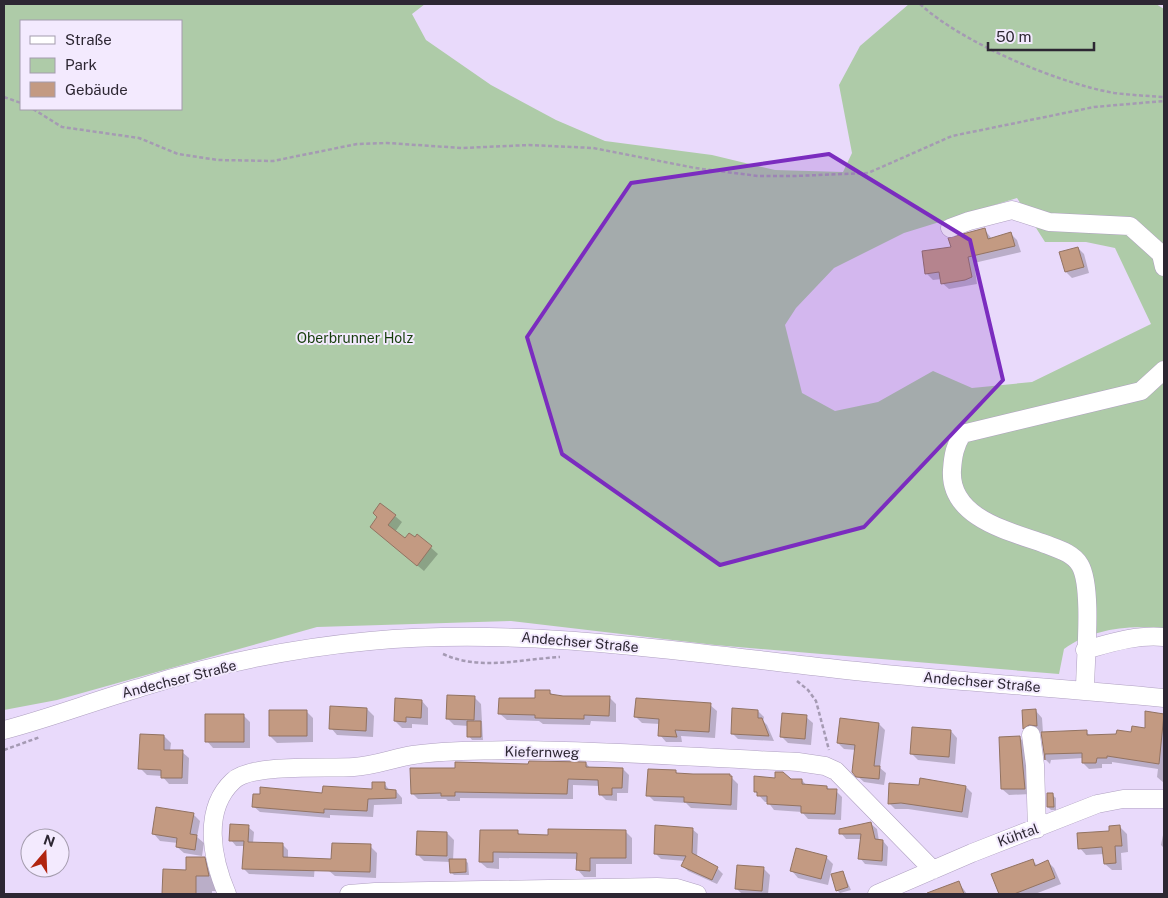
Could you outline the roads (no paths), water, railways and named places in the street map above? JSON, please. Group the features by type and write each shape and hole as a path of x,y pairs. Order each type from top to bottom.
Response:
{"street":[{"path":"950,228 1012,210 1049,222 1130,226 1161,254 1164,267"},
{"path":"1085,690 1086,586 1081,567 1074,557 1066,553 1003,528 967,510 956,494 951,479 954,447 962,434 1141,392 1164,370"},
{"name":"Andechser Straße","path":"4,730 138,688 208,669 305,650 370,641 468,637 512,636 573,639 857,671 1164,698"},
{"path":"1086,650 1115,641 1154,636 1164,638"},
{"path":"1031,734 1035,765 1037,829"},
{"name":"Kiefernweg","path":"227,894 214,852 212,832 214,814 221,797 233,781 253,771 277,768 359,767 414,755 508,750 798,762 825,766 836,772 933,870"},
{"name":"Kühtal","path":"877,894 1097,804 1124,799 1164,799"},
{"path":"349,894 657,887 676,888 697,894"}],"park label":[{"name":"Oberbrunner Holz","path":"355,338"}]}
